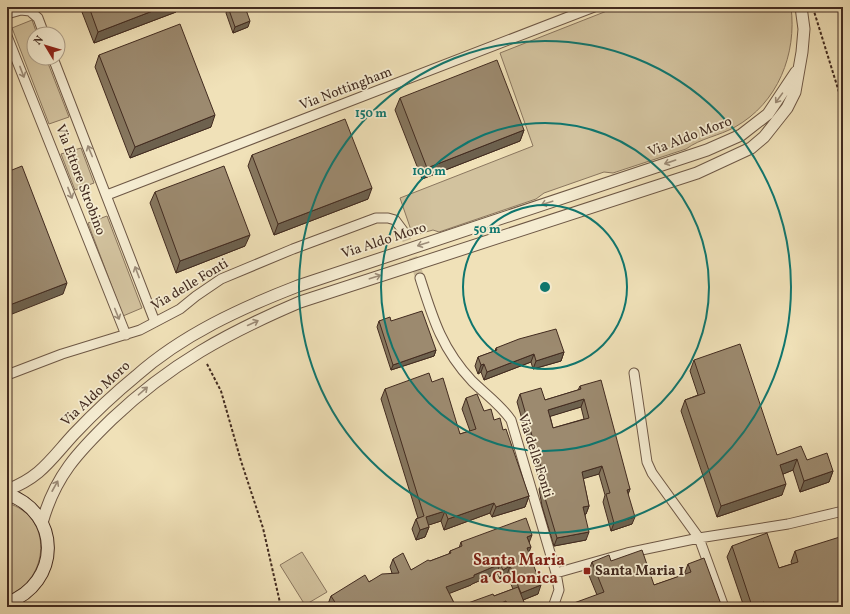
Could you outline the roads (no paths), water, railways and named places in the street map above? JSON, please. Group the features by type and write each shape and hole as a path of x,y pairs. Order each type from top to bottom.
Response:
{"main road":[{"path":"7,494 28,504 42,523 46,532 48,547 47,562 38,580 24,595 7,603"}],"street":[{"name":"Via Nottingham","path":"108,195 594,7"},
{"path":"800,64 804,39 802,7"},
{"path":"7,14 22,10 30,10 38,18 41,26"},
{"name":"Via Ettore Strobino","path":"7,36 126,335"},
{"name":"Via Aldo Moro","path":"7,490 29,480 39,473 74,434 137,374 165,354 214,324 257,302 298,286 644,171 741,135 768,114 784,92 800,64"},
{"name":"Via Aldo Moro","path":"42,523 53,490 61,476 87,443 151,384 197,352 239,329 300,302 698,173 751,148 764,137 787,108 795,92 800,64"},
{"name":"Via Ettore Strobino","path":"56,66 108,195 155,322"},
{"name":"Via delle Fonti","path":"7,375 62,354 126,335 180,309 221,279 327,235 382,217 395,220 404,232"},
{"name":"Via delle Fonti","path":"420,278 434,324 446,346 464,371 503,408 510,420 556,573 559,590 553,607"},
{"path":"634,373 647,462 652,473 699,538 724,607"},
{"path":"556,573 627,553 699,538 788,524 843,511"}],"tunnel":[{"path":"404,232 420,278"}],"place":[{"name":"Santa Maria 1","path":"587,571"}],"district":[{"name":"Santa Maria a Colonica","path":"519,570"}]}
